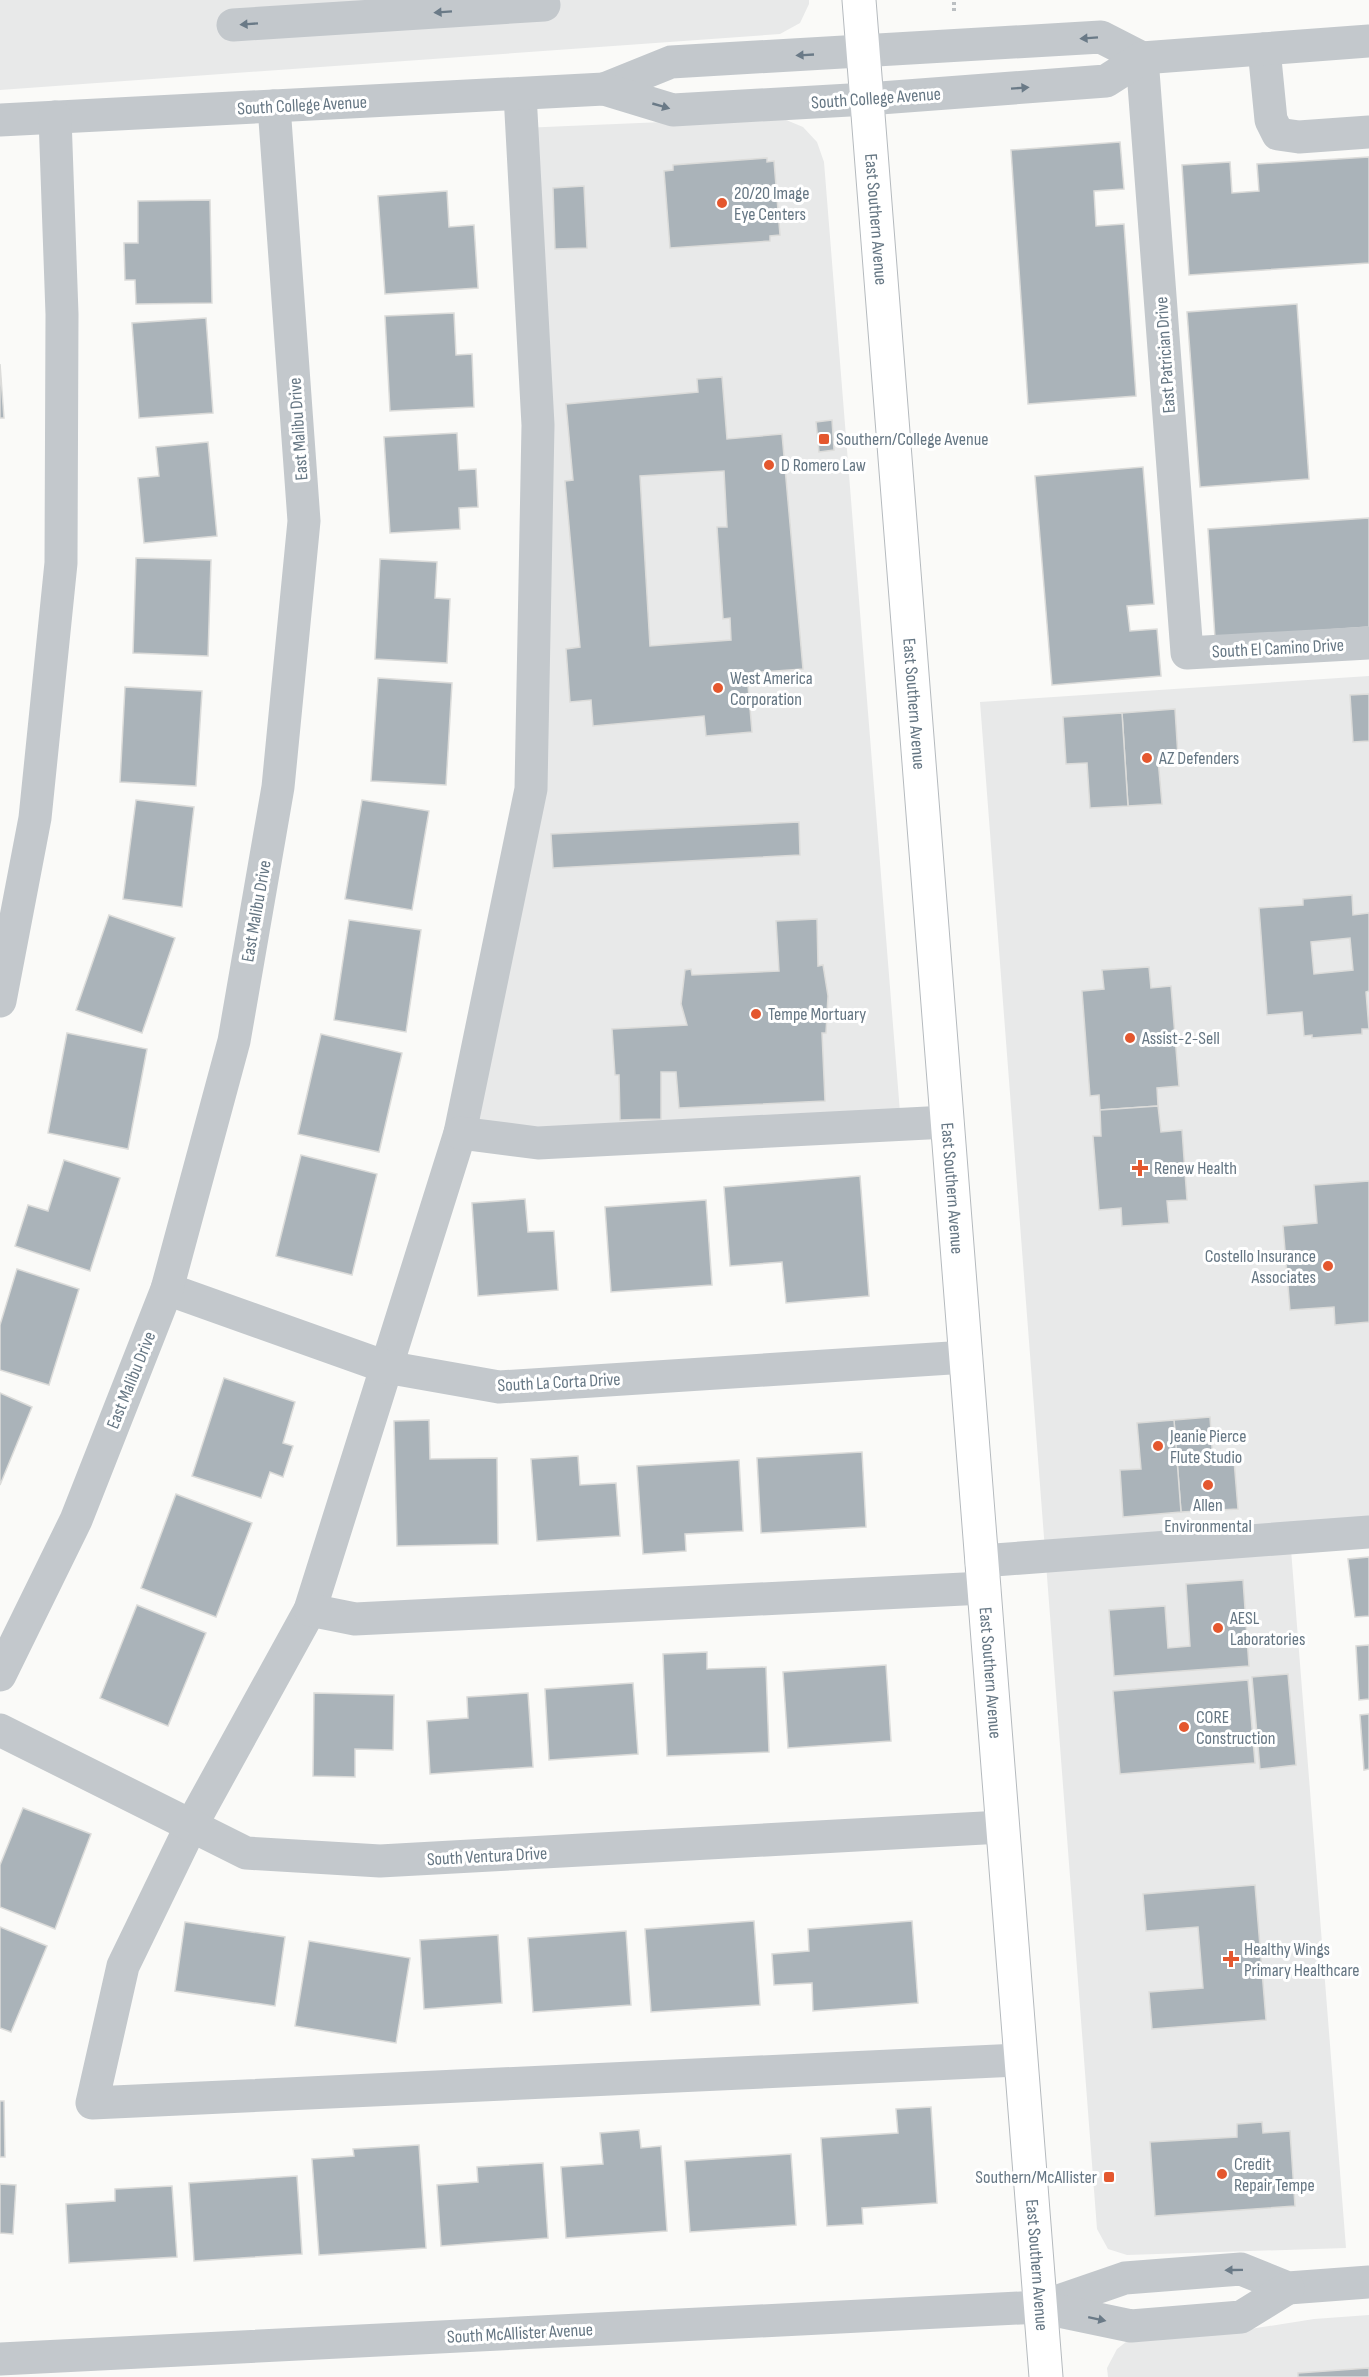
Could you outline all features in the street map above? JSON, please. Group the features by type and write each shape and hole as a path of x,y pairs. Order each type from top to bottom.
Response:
{"main road":[{"name":"East Southern Avenue","path":"859,0 1046,2377"}],"street":[{"path":"233,25 544,5"},
{"name":"South College Avenue","path":"0,120 604,89 671,62 1101,37 1142,57 1369,41"},
{"path":"1264,49 1271,120 1278,134 1299,137 1369,132"},
{"name":"South College Avenue","path":"604,89 673,110 867,99 1106,81 1142,57"},
{"name":"East Patrician Drive","path":"1142,57 1187,653"},
{"path":"519,94 538,425 531,789 460,1133 310,1610 191,1826 123,1966 92,2103 1020,2060"},
{"name":"East Malibu Drive","path":"0,1675 76,1520 167,1289 236,1029 278,787 304,521 274,106"},
{"path":"0,1001 36,818 61,563 62,314 55,117"},
{"name":"South El Camino Drive","path":"1187,653 1369,643"},
{"path":"460,1133 538,1143 947,1122"},
{"name":"South La Corta Drive","path":"167,1289 386,1366 499,1387 966,1357"},
{"path":"310,1610 355,1619 982,1575 1369,1532"},
{"name":"South Ventura Drive","path":"0,1730 246,1853 380,1861 1002,1827"},
{"name":"South McAllister Avenue","path":"1040,2307 1125,2278 1241,2269 1288,2288 1369,2282"},
{"name":"South McAllister Avenue","path":"0,2359 1040,2307 1131,2326 1241,2317 1288,2288"}],"path":[{"path":"954,0 954,11"}],"shaded area":[{"path":"0,0 809,0 809,4 800,23 780,34 0,90"},
{"path":"779,117 803,127 817,142 824,162 901,1125 460,1133 531,789 521,128"},
{"path":"1369,676 1369,1518 1289,1524 1346,2248 1127,2255 1108,2249 1097,2229 980,702"},
{"path":"1369,2315 1369,2377 1108,2377 1107,2368 1117,2349 1131,2338 1244,2330 1314,2319"}],"building":[{"path":"1120,142 1124,189 1094,191 1096,226 1124,224 1136,396 1028,404 1011,150"},
{"path":"1369,157 1369,263 1189,275 1182,165 1230,162 1232,193 1259,191 1257,164"},
{"name":"20/20 Image Eye Centers","path":"767,158 767,162 774,161 780,235 770,236 770,241 670,248 664,171 673,170 673,165"},
{"path":"584,186 587,248 555,249 553,188"},
{"path":"447,191 449,227 474,225 478,288 385,294 378,196"},
{"path":"210,200 212,303 136,304 135,280 125,280 124,243 138,243 138,201"},
{"path":"1297,304 1309,479 1200,487 1187,312"},
{"path":"454,313 456,355 472,354 474,407 390,411 385,316"},
{"path":"206,318 213,413 139,418 132,323"},
{"path":"0,364 4,418 0,418"},
{"path":"722,377 727,439 782,434 803,669 747,673 752,732 706,736 704,716 593,726 591,700 570,702 566,649 580,647 565,481 573,480 566,404 698,392 697,379","holes":["724,471 727,527 717,527 723,619 730,618 731,640 650,646 640,476"]},
{"path":"832,420 834,450 819,452 816,422"},
{"path":"457,433 459,470 476,469 478,507 459,508 460,529 390,533 384,437"},
{"path":"208,442 217,536 144,543 138,478 159,476 156,447"},
{"path":"1143,467 1154,604 1127,606 1130,631 1157,629 1161,676 1052,685 1035,476"},
{"path":"1369,518 1369,627 1215,638 1208,529"},
{"path":"136,558 211,560 208,656 133,653"},
{"path":"380,559 437,562 435,598 450,599 447,663 375,659"},
{"path":"378,678 452,683 446,785 371,781"},
{"path":"125,687 202,691 196,786 120,782"},
{"path":"1369,694 1369,741 1353,742 1350,695"},
{"name":"AZ Defenders","path":"1175,709 1178,757 1158,759 1162,804 1128,806 1122,713"},
{"path":"1122,713 1128,806 1090,808 1087,763 1066,764 1063,717"},
{"path":"136,800 194,807 182,907 123,899"},
{"path":"362,800 429,811 412,910 345,899"},
{"path":"799,822 800,855 553,868 551,834"},
{"path":"1352,895 1353,915 1369,913 1369,991 1366,992 1369,1029 1362,1029 1362,1034 1312,1038 1312,1035 1304,1036 1302,1012 1267,1015 1259,908 1303,905 1303,899","holes":["1350,938 1353,970 1314,974 1311,942"]},
{"path":"109,915 175,938 142,1033 76,1010"},
{"name":"Tempe Mortuary","path":"817,919 818,966 823,965 828,996 826,1033 822,1033 825,1101 679,1108 676,1072 661,1072 661,1119 620,1120 619,1075 615,1075 612,1029 687,1025 681,1004 685,970 691,969 692,975 779,971 776,921"},
{"path":"349,920 421,930 406,1032 334,1020"},
{"name":"Assist-2-Sell","path":"1149,967 1151,988 1171,986 1179,1086 1157,1088 1158,1106 1100,1110 1099,1095 1090,1096 1082,991 1104,989 1102,970"},
{"path":"67,1033 147,1049 128,1149 48,1133"},
{"path":"321,1034 402,1053 379,1152 298,1134"},
{"name":"Renew Health","path":"1158,1106 1161,1132 1182,1130 1187,1200 1167,1201 1169,1223 1122,1226 1121,1208 1099,1210 1093,1136 1101,1136 1100,1110"},
{"path":"301,1155 377,1174 352,1275 276,1256"},
{"path":"64,1160 120,1178 90,1271 15,1246 28,1205 48,1211"},
{"path":"860,1176 869,1296 786,1303 782,1262 730,1266 724,1187"},
{"name":"Costello Insurance Associates","path":"1369,1181 1369,1322 1335,1325 1334,1307 1290,1310 1283,1226 1317,1223 1314,1185"},
{"path":"525,1199 528,1232 554,1231 558,1290 478,1296 472,1203"},
{"path":"706,1200 712,1285 611,1292 605,1207"},
{"path":"17,1269 79,1289 49,1385 0,1370 0,1325"},
{"path":"224,1378 295,1402 283,1443 293,1446 283,1477 270,1472 261,1498 192,1476"},
{"path":"0,1393 32,1407 0,1485"},
{"name":"Allen Environmental","path":"1210,1417 1213,1462 1234,1460 1238,1509 1181,1512 1174,1420"},
{"path":"429,1420 430,1459 497,1458 498,1544 397,1546 394,1421"},
{"name":"Jeanie Pierce Flute Studio","path":"1174,1420 1181,1512 1123,1517 1120,1470 1141,1469 1137,1423"},
{"path":"862,1452 866,1527 761,1533 757,1458"},
{"path":"578,1456 580,1485 616,1483 620,1536 537,1541 531,1459"},
{"path":"739,1460 743,1531 685,1534 686,1551 643,1554 637,1466"},
{"path":"176,1494 252,1523 216,1617 141,1588"},
{"path":"1369,1557 1369,1616 1355,1617 1348,1559"},
{"name":"AESL Laboratories","path":"1243,1580 1249,1666 1114,1676 1109,1610 1165,1606 1168,1648 1190,1646 1186,1584"},
{"path":"137,1605 206,1633 168,1726 100,1698"},
{"path":"1369,1645 1369,1699 1359,1700 1356,1646"},
{"path":"707,1652 707,1669 766,1667 769,1752 667,1756 663,1654"},
{"path":"886,1665 891,1741 788,1748 783,1672"},
{"path":"1288,1674 1296,1765 1260,1769 1252,1677"},
{"name":"CORE Construction","path":"1248,1680 1255,1763 1120,1774 1113,1691"},
{"path":"633,1683 638,1754 549,1760 545,1689"},
{"path":"314,1693 394,1695 393,1750 355,1749 355,1777 313,1776"},
{"path":"528,1693 533,1767 430,1774 427,1721 468,1718 467,1697"},
{"path":"1369,1714 1369,1769 1364,1770 1360,1715"},
{"path":"23,1808 91,1834 55,1929 0,1907 0,1865"},
{"name":"Healthy Wings Primary Healthcare","path":"1255,1885 1266,2020 1152,2029 1149,1992 1203,1988 1198,1927 1146,1931 1143,1894"},
{"path":"754,1921 760,2005 651,2012 645,1929"},
{"path":"912,1921 918,2003 813,2011 812,1983 774,1985 772,1954 809,1951 808,1929"},
{"path":"185,1922 285,1937 275,2006 175,1991"},
{"path":"0,1927 47,1946 11,2032 0,2028"},
{"path":"626,1931 631,2005 533,2012 528,1938"},
{"path":"498,1935 502,2003 424,2009 420,1940"},
{"path":"309,1941 410,1958 396,2043 295,2026"},
{"path":"0,2101 4,2101 5,2157 0,2157"},
{"path":"931,2107 937,2203 862,2208 863,2224 827,2226 821,2138 898,2133 896,2109"},
{"name":"Credit Repair Tempe","path":"1262,2122 1263,2133 1290,2131 1295,2206 1155,2216 1150,2142 1237,2137 1237,2124"},
{"path":"639,2130 641,2148 661,2146 667,2231 566,2238 561,2167 603,2164 600,2133"},
{"path":"419,2145 426,2248 319,2255 312,2159 354,2156 353,2149"},
{"path":"791,2154 796,2225 690,2232 685,2161"},
{"path":"543,2163 548,2238 441,2246 437,2185 478,2182 477,2167"},
{"path":"297,2176 302,2254 194,2261 189,2183"},
{"path":"0,2184 16,2185 13,2234 0,2233"},
{"path":"172,2186 177,2257 69,2263 66,2204 115,2201 115,2189"},
{"path":"1369,2368 1369,2377 1298,2377 1298,2373"}],"place":[{"name":"20/20 Image Eye Centers","path":"722,203"},
{"name":"Southern/College Avenue","path":"824,439"},
{"name":"D Romero Law","path":"769,465"},
{"name":"West America Corporation","path":"718,688"},
{"name":"AZ Defenders","path":"1147,758"},
{"name":"Tempe Mortuary","path":"756,1014"},
{"name":"Assist-2-Sell","path":"1130,1038"},
{"name":"Renew Health","path":"1140,1168"},
{"name":"Costello Insurance Associates","path":"1328,1266"},
{"name":"Jeanie Pierce Flute Studio","path":"1158,1446"},
{"name":"Allen Environmental","path":"1208,1485"},
{"name":"AESL Laboratories","path":"1218,1628"},
{"name":"CORE Construction","path":"1184,1727"},
{"name":"Healthy Wings Primary Healthcare","path":"1231,1959"},
{"name":"Credit Repair Tempe","path":"1222,2174"},
{"name":"Southern/McAllister","path":"1109,2177"}]}
